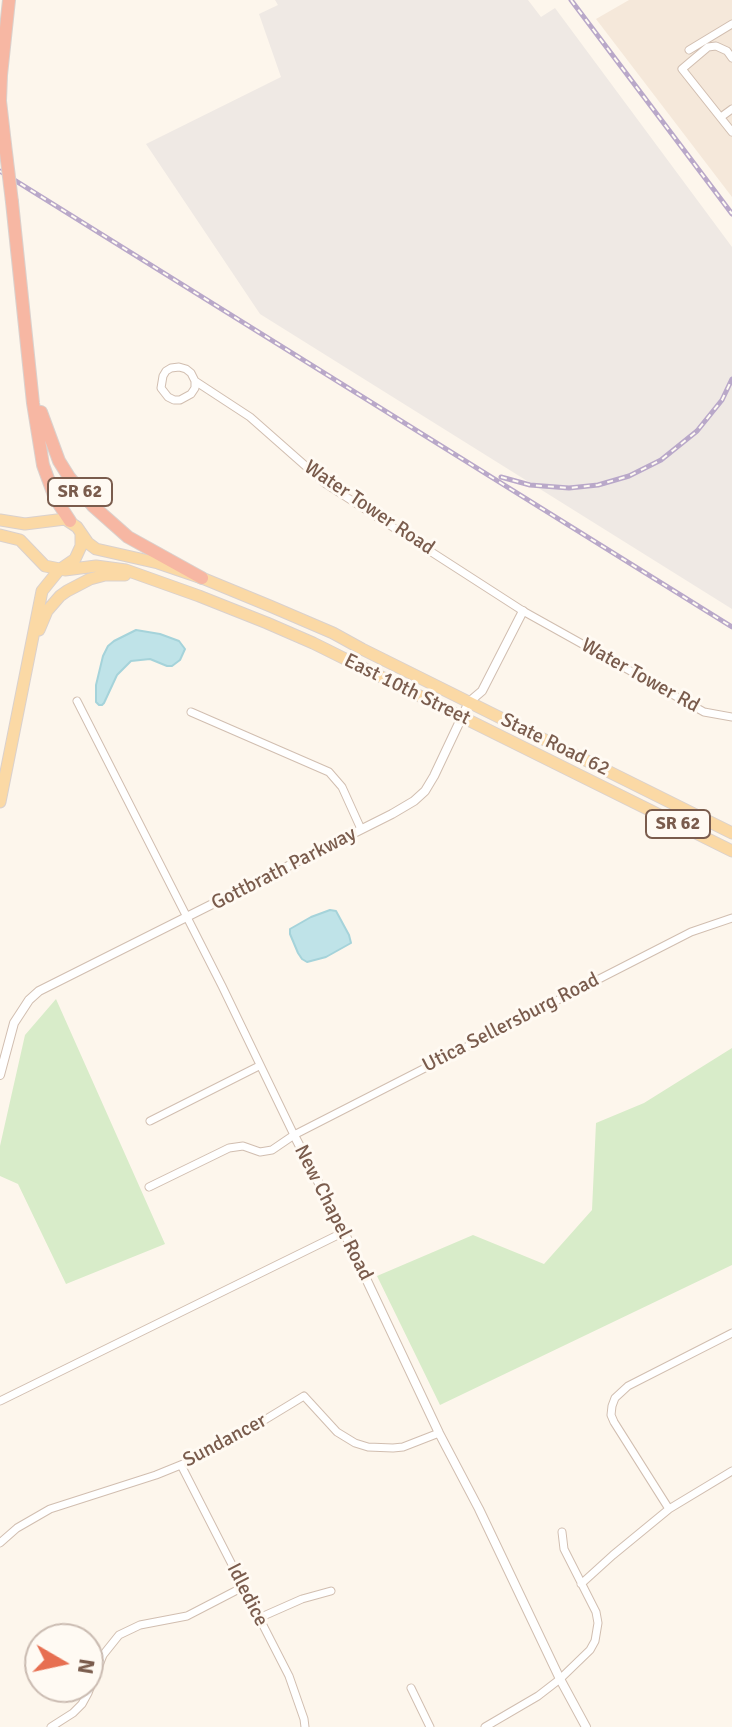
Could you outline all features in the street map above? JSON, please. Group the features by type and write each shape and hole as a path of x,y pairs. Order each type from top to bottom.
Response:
{"highway":[{"path":"0,34 9,0"},
{"name":"SR 62","path":"9,0 0,101 28,352 48,435 59,461 80,492 104,517 128,537 202,578"},
{"path":"28,352 43,465 55,498 70,521"}],"main road":[{"path":"0,520 25,524 59,519 70,521 91,546 102,552 146,559 202,578"},
{"path":"0,535 20,540 45,566 64,570"},
{"path":"0,802 42,591 78,555 81,535"},
{"name":"East 10th Street","path":"64,570 104,566 126,570 231,608 313,643 732,851"},
{"path":"34,638 54,602 79,584 105,575 146,577"},
{"name":"State Road 62","path":"202,578 333,633 732,833"}],"street":[{"path":"689,50 732,24"},
{"path":"732,58 727,51 716,46 708,47 682,69 732,132"},
{"path":"721,117 732,109"},
{"name":"Water Tower Road","path":"195,381 191,394 180,400 168,397 161,388 163,376 171,368 186,369 195,381 250,417 326,484 550,626"},
{"name":"Gottbrath Parkway","path":"0,1075 10,1033 29,1000 58,981 414,801 425,791 469,702 482,691 523,611"},
{"name":"Water Tower Rd","path":"550,626 704,712 732,717"},
{"name":"New Chapel Road","path":"77,701 188,917 586,1727"},
{"path":"191,712 329,772 342,787 361,829"},
{"name":"Utica Sellersburg Road","path":"149,1187 229,1148 243,1146 266,1152 691,932 732,918"},
{"path":"150,1121 259,1066"},
{"path":"0,1401 344,1232"},
{"path":"669,1509 614,1422 612,1406 615,1398 628,1386 732,1333"},
{"name":"Sundancer","path":"0,1543 17,1528 50,1509 181,1465 304,1396 337,1432 368,1447 403,1447 439,1433"},
{"name":"Idledice","path":"181,1465 289,1676 305,1727"},
{"path":"581,1584 669,1509 732,1471"},
{"path":"485,1727 538,1696 560,1679 590,1650 597,1633 596,1612 564,1549 562,1532"},
{"path":"51,1727 82,1704 103,1655 119,1635 140,1625 187,1616 243,1587"},
{"path":"259,1618 302,1599 331,1591"},
{"path":"411,1688 430,1727"}],"shaded area":[{"path":"275,0 528,0 541,17 555,8 732,247 732,609 260,314 146,144 281,77 259,14 278,5"},
{"path":"629,0 732,0 732,197 596,19"}],"green space":[{"path":"56,999 165,1244 66,1284 18,1184 0,1176 0,1146 25,1035"},
{"path":"732,1048 732,1265 440,1405 377,1276 473,1235 544,1264 592,1210 596,1123 644,1103"}],"water":[{"path":"136,630 179,641 185,649 180,660 172,666 150,659 131,661 117,675 104,703 99,705 96,702 96,685 103,656 114,641"},
{"path":"330,910 336,911 351,943 326,957 307,962 298,953 290,929"}],"railway":[{"path":"571,0 732,214"},
{"path":"0,171 732,627"},
{"path":"501,477 530,485 569,488 598,485 629,476 661,460 697,431 722,400 732,379"}]}
